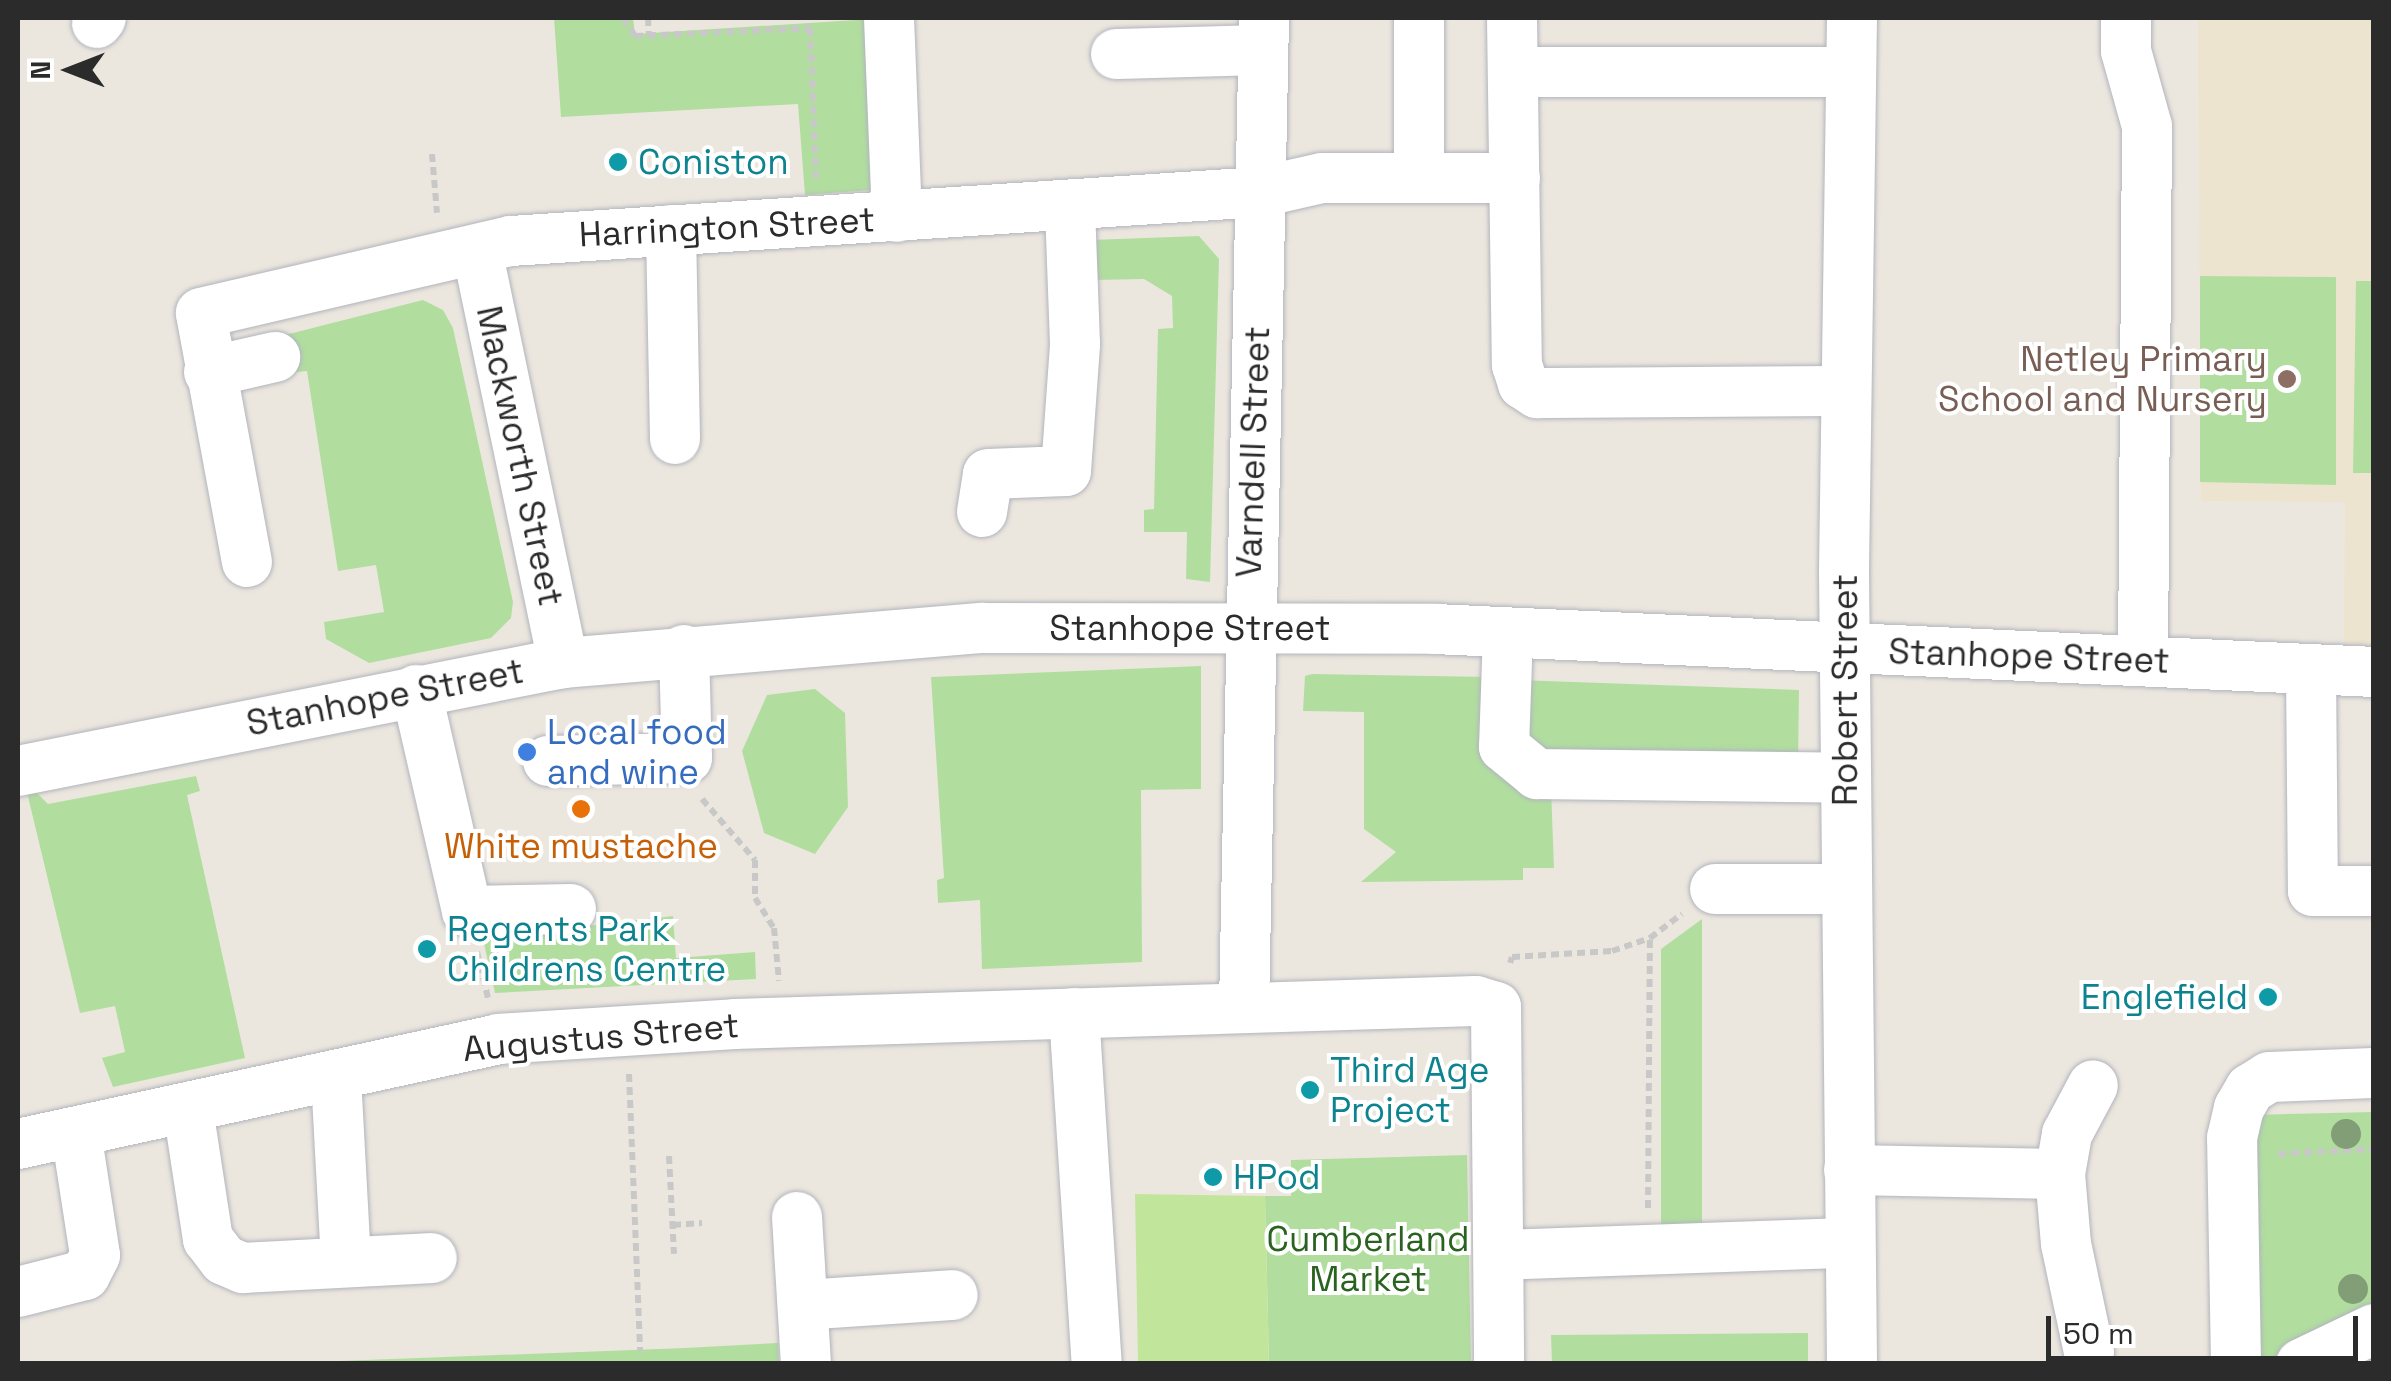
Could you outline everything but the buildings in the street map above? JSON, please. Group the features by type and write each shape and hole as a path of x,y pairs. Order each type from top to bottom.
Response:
{"street":[{"path":"889,18 897,217"},
{"path":"1419,18 1419,178"},
{"path":"1512,18 1523,384 1537,393 1845,391"},
{"name":"Robert Street","path":"1852,18 1844,650 1852,1364"},
{"path":"2126,18 2133,73 2147,126 2143,659"},
{"path":"1116,54 1264,34"},
{"name":"Varndell Street","path":"1244,1007 1248,627 1264,34"},
{"path":"1515,72 1851,72"},
{"name":"Harrington Street","path":"208,372 201,312 511,241 1070,207 1260,192 1322,178 1515,178"},
{"path":"982,512 988,474 1066,471 1075,344 1070,207"},
{"path":"671,230 675,439"},
{"name":"Mackworth Street","path":"461,254 562,662"},
{"path":"247,562 208,372 275,357"},
{"name":"Stanhope Street","path":"18,771 562,662 982,628 1248,627 1508,633 2374,672"},
{"path":"1508,633 1504,747 1537,774 1845,778"},
{"path":"548,761 687,758 684,650"},
{"path":"2311,670 2312,891 2374,891"},
{"path":"416,690 467,912 571,909"},
{"path":"1716,890 1846,890"},
{"path":"1097,1364 1074,1014 1476,1001 1496,1006 1499,1364"},
{"name":"Augustus Street","path":"18,1144 498,1038 783,1022 1074,1014"},
{"path":"2236,1364 2232,1138 2239,1108 2250,1089 2269,1077 2374,1074"},
{"path":"336,1076 346,1262"},
{"path":"2089,1352 2066,1244 2060,1174 2067,1134 2093,1085"},
{"path":"188,1109 208,1239 224,1260 243,1268 432,1258"},
{"path":"18,1292 84,1275 95,1256 76,1132"},
{"path":"1849,1170 2060,1174"},
{"path":"797,1218 806,1364"},
{"path":"1498,1256 1850,1243"},
{"path":"803,1305 953,1295"},
{"path":"2301,1364 2374,1329"}],"path":[{"path":"623,18 627,31 649,36 810,28 818,220"},
{"path":"648,18 649,36"},
{"path":"432,154 461,254"},
{"path":"687,758 696,796 713,806 754,860 755,898 774,928 783,1022"},
{"path":"1496,1006 1512,957 1612,951 1650,938 1716,890"},
{"path":"467,912 498,1038"},
{"path":"1648,1250 1650,938"},
{"path":"627,1032 640,1350"},
{"path":"2278,1170 2278,1150 2374,1149"},
{"path":"669,1156 674,1254"},
{"path":"673,1225 702,1223"}],"shaded area":[{"name":"Netley Primary School and Nursery","path":"2198,18 2373,18 2373,650 2344,650 2345,502 2201,501"}],"green space":[{"path":"554,18 633,18 635,34 872,19 883,189 805,195 798,104 561,117"},
{"path":"1199,236 1219,259 1210,582 1186,579 1187,532 1144,532 1144,510 1154,509 1158,329 1173,328 1172,296 1144,279 1095,280 1091,240"},
{"path":"2200,276 2336,277 2336,485 2200,482"},
{"path":"2356,281 2373,281 2373,473 2353,473"},
{"path":"423,300 443,310 453,328 513,602 511,618 491,638 369,663 326,639 324,622 384,612 376,565 338,571 307,371 287,373 281,336"},
{"path":"1201,666 1201,789 1141,790 1142,962 982,969 980,900 938,903 937,880 944,878 931,677"},
{"path":"1305,676 1490,677 1551,788 1554,868 1523,868 1523,880 1361,882 1396,852 1364,829 1364,712 1303,711"},
{"path":"1518,680 1799,690 1798,764 1553,764 1517,721"},
{"path":"815,689 845,713 848,807 815,854 764,833 742,751 767,695"},
{"path":"196,776 200,791 187,795 245,1058 113,1087 102,1058 125,1052 115,1006 80,1013 24,780 48,804"},
{"path":"673,916 676,958 755,952 756,979 495,993 479,921 578,927"},
{"path":"1702,919 1702,1234 1661,1236 1661,949"},
{"path":"2373,1112 2373,1363 2254,1363 2249,1115"},
{"name":"Cumberland Market","path":"1467,1155 1471,1363 1269,1363 1265,1196 1291,1196 1291,1160"},
{"path":"1135,1194 1265,1196 1269,1363 1138,1363"},
{"path":"1808,1333 1808,1363 1552,1363 1551,1335"},
{"path":"778,1343 779,1363 286,1363 685,1348"}],"place":[{"name":"Coniston","path":"618,162"},
{"name":"Netley Primary School and Nursery","path":"2287,379"},
{"name":"Local food and wine","path":"527,752"},
{"name":"White mustache","path":"581,809"},
{"name":"Regents Park Childrens Centre","path":"427,949"},
{"name":"Englefield","path":"2268,997"},
{"name":"Third Age Project","path":"1310,1090"},
{"name":"HPod","path":"1213,1177"}]}
